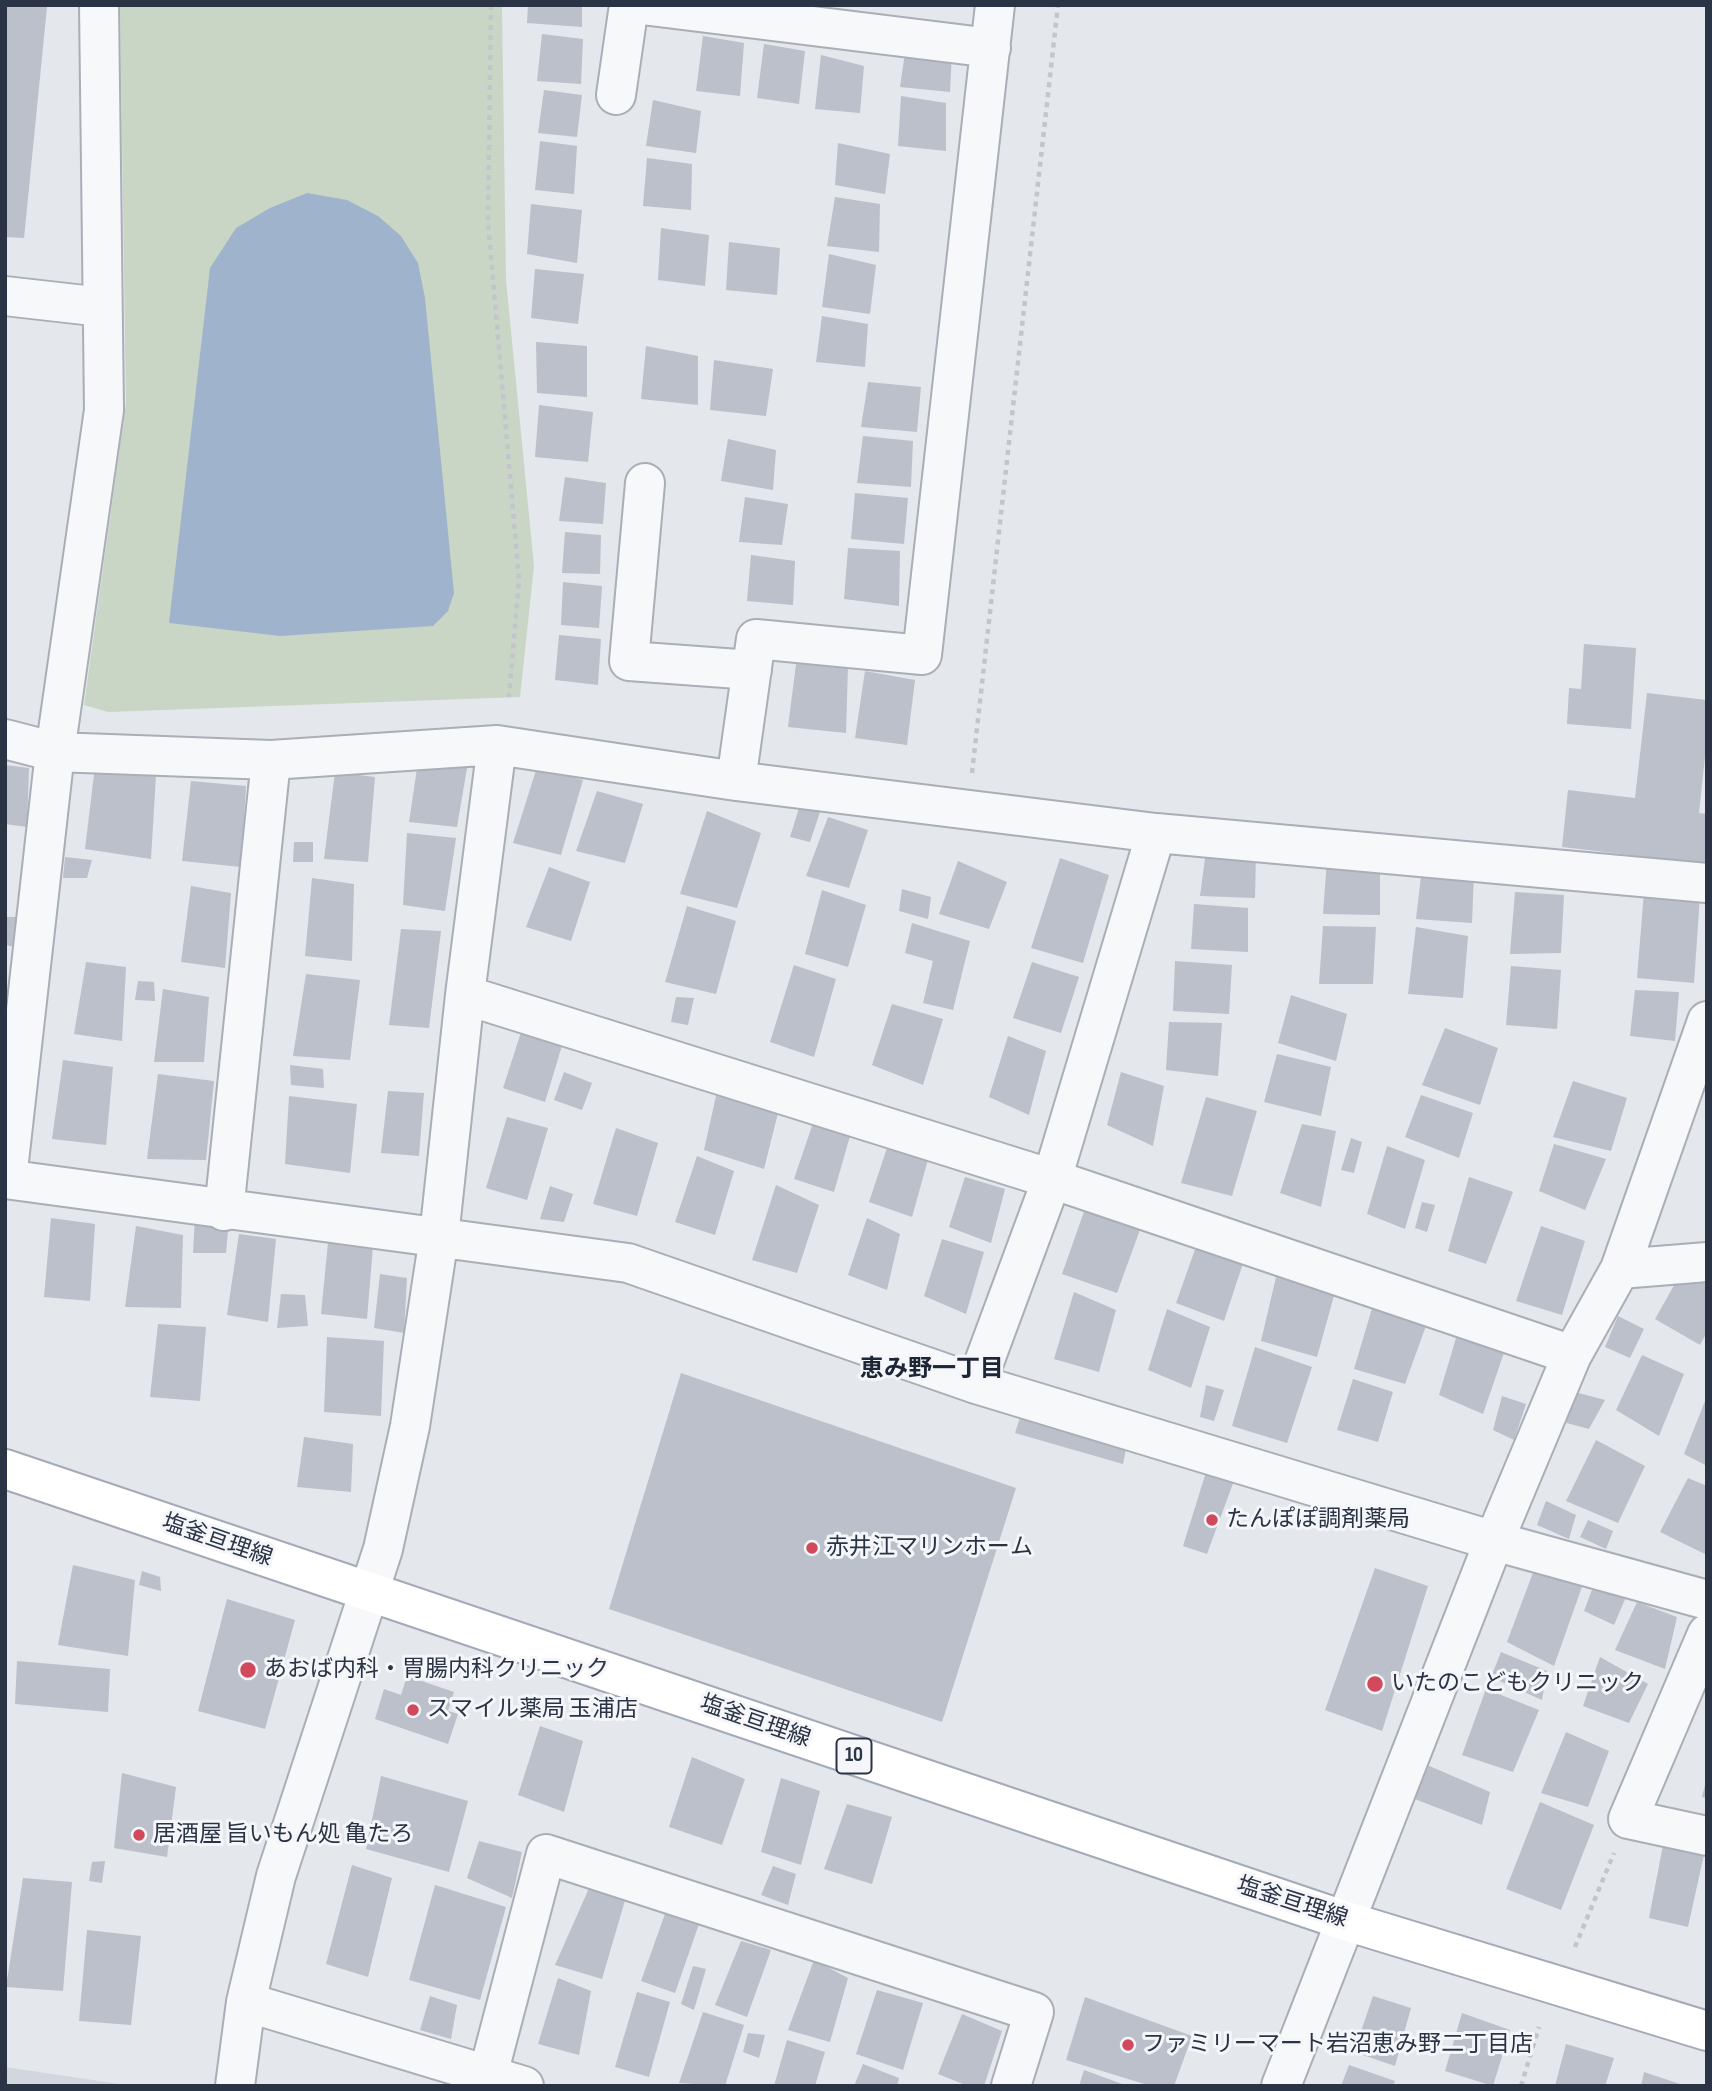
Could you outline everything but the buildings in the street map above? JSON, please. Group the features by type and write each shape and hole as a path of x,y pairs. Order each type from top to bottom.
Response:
{"main road":[{"name":"塩釜亘理線","path":"5,1469 1346,1921 1707,2031"}],"street":[{"path":"99,5 104,410 55,752 6,1179 628,1263 976,1384 1494,1541 1707,1600"},
{"path":"736,781 756,639 922,655 995,5"},
{"path":"616,95 650,6 991,48"},
{"path":"5,296 102,307"},
{"path":"645,483 629,661 751,670"},
{"path":"5,739 55,752 271,760 497,745 736,781 1156,832 1707,883"},
{"path":"235,2086 246,2002 276,1876 370,1593 388,1530 410,1426 439,1237 465,995 497,745"},
{"path":"224,1210 271,760"},
{"path":"976,1384 1052,1179 1156,832"},
{"path":"465,995 1052,1179 1572,1355"},
{"path":"1281,2086 1494,1541 1572,1355 1620,1269 1707,1021"},
{"path":"1620,1269 1707,1262"},
{"path":"1707,1634 1628,1819 1707,1836"},
{"path":"486,2080 546,1854 1034,2012 1011,2086"},
{"path":"246,2002 486,2080 524,2086"}],"path":[{"path":"491,5 488,221 498,367 519,580 509,697"},
{"path":"968,810 1058,5"},
{"path":"1575,1947 1628,1819"},
{"path":"1521,2086 1539,2027"}],"shaded area":[{"path":"5,2067 133,2086 5,2086"}],"green space":[{"path":"120,5 502,5 506,280 534,566 520,697 108,712 84,705 126,403"}],"water":[{"path":"307,193 347,200 378,216 401,236 418,263 425,298 454,593 448,611 433,626 280,636 169,623 210,268 236,228 270,208"}],"place":[{"name":"たんぽぽ調剤薬局","path":"1212,1520"},
{"name":"赤井江マリンホーム","path":"812,1548"},
{"name":"あおば内科・胃腸内科クリニック","path":"248,1670"},
{"name":"いたのこどもクリニック","path":"1375,1684"},
{"name":"スマイル薬局 玉浦店","path":"413,1710"},
{"name":"居酒屋 旨いもん処 亀たろ","path":"139,1835"},
{"name":"ファミリーマート岩沼恵み野二丁目店","path":"1128,2045"}],"district":[{"name":"恵み野一丁目","path":"932,1370"}]}
